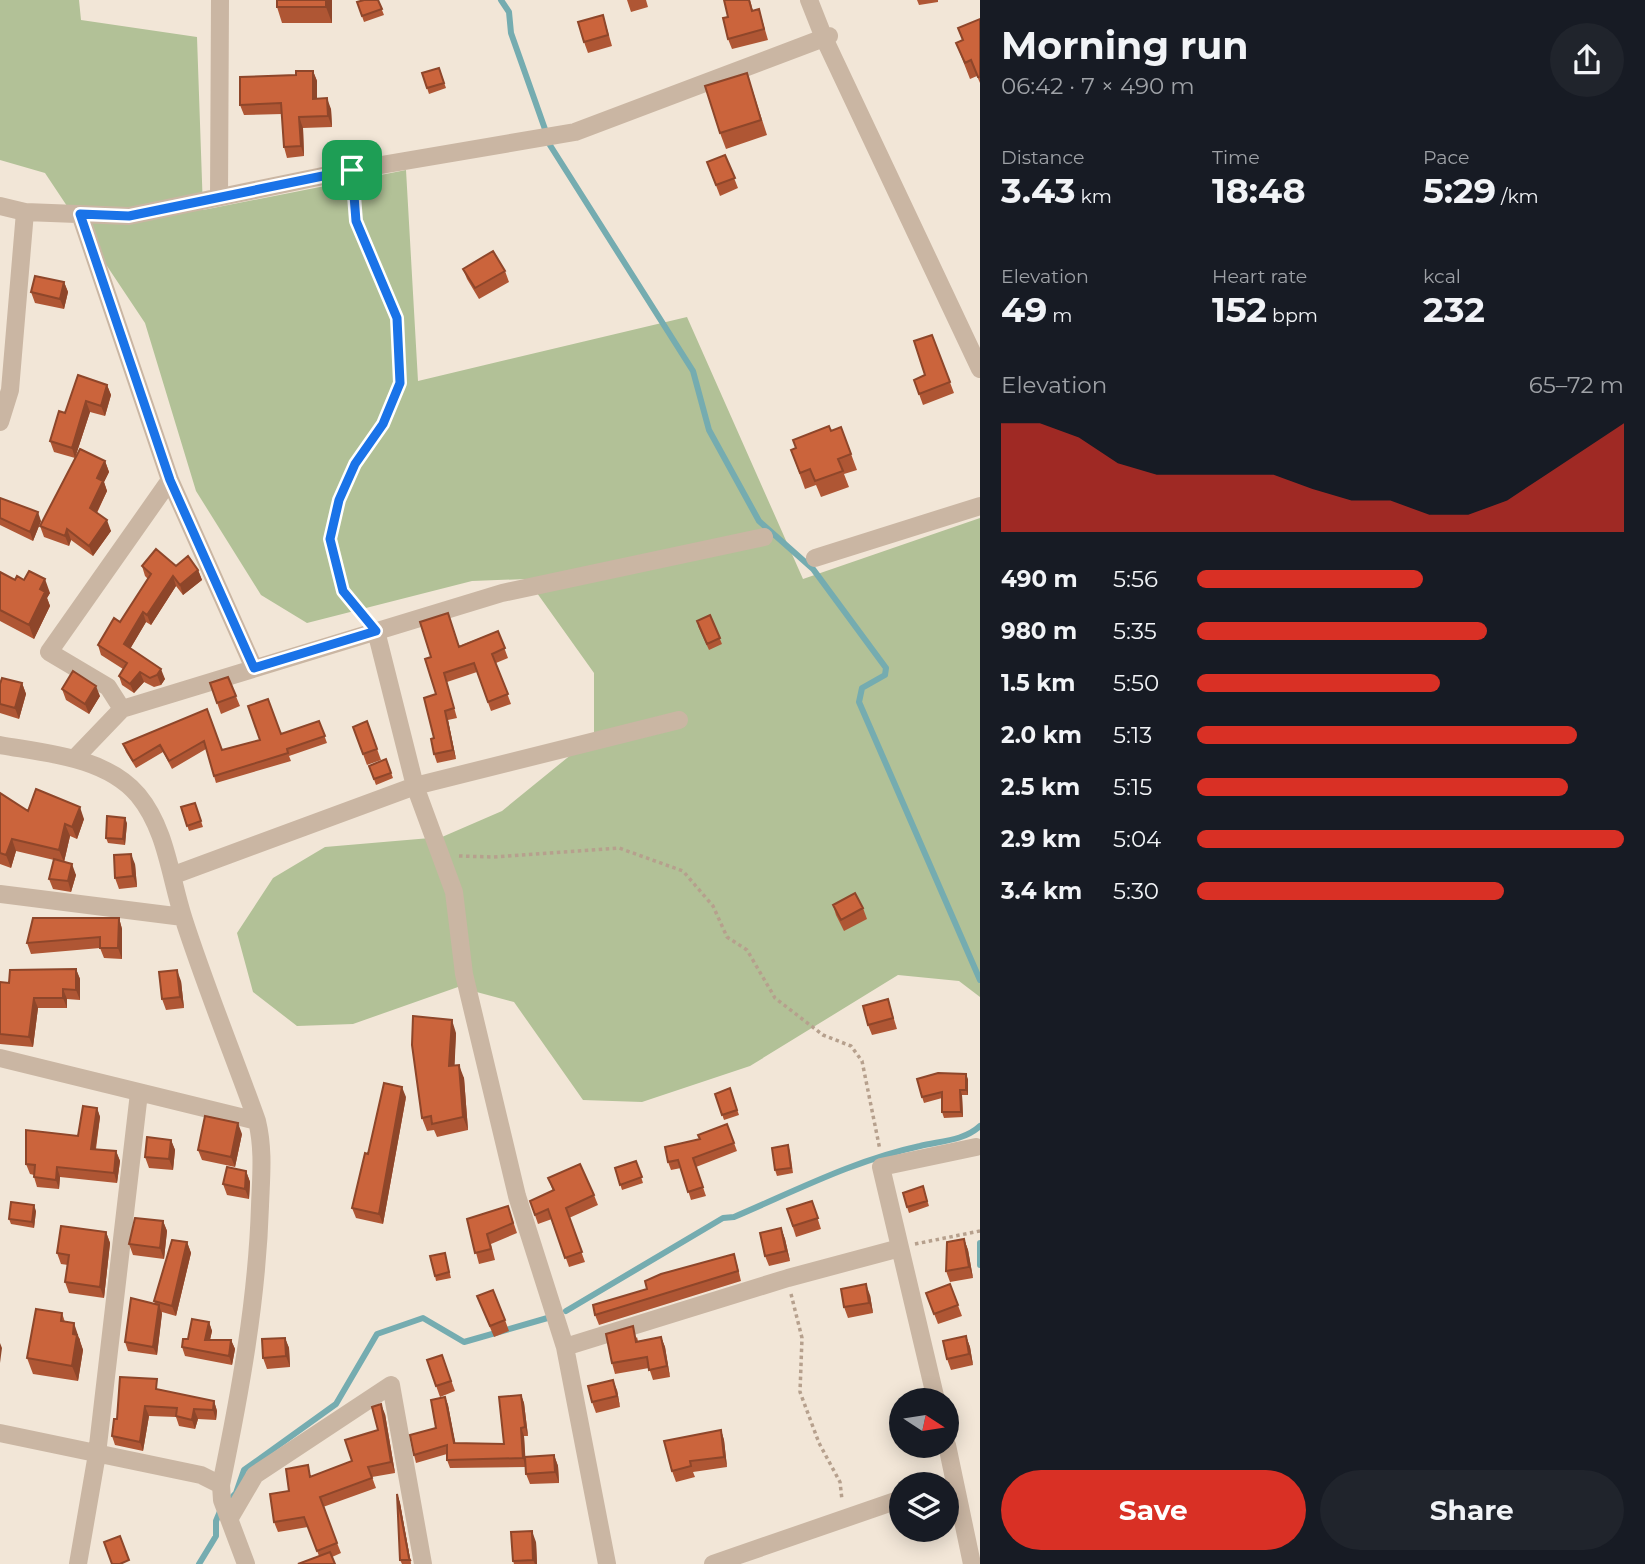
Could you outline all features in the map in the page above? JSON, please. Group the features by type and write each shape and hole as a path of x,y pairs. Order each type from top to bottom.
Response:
{"street":[{"path":"219,197 220,0"},
{"path":"809,0 980,369"},
{"path":"0,206 25,212 129,216 352,170 575,132 826,37"},
{"path":"0,422 10,390 25,212"},
{"path":"80,214 170,480 254,668"},
{"path":"122,709 108,687 49,652 170,480"},
{"path":"815,558 980,506"},
{"path":"75,758 122,709 502,593 765,537"},
{"path":"376,631 415,786 454,892 464,974 517,1196 565,1347 607,1564"},
{"path":"174,875 415,786 679,720"},
{"path":"0,744 75,758 116,778 138,794 155,822 174,875 183,917 257,1121 263,1143 259,1243 244,1375 225,1503"},
{"path":"0,900 0,894 183,917"},
{"path":"0,1058 257,1121"},
{"path":"78,1564 97,1454 139,1093"},
{"path":"933,1388 881,1160 976,1147"},
{"path":"565,1347 788,1278 900,1248"},
{"path":"225,1503 255,1475 391,1385 423,1564"},
{"path":"0,1433 201,1475 225,1503 246,1564"},
{"path":"713,1564 889,1504"},
{"path":"959,1518 972,1564"}],"path":[{"path":"352,170 356,221 397,318 400,383 383,424 355,464 339,500 330,539 343,591 376,631"},
{"path":"441,856 493,857 619,848 682,871 713,906 727,937 747,950 775,998 823,1035 851,1046 862,1061 881,1160"},
{"path":"900,1248 978,1230"},
{"path":"788,1278 802,1338 800,1392 819,1443 840,1482 845,1520"}],"green space":[{"path":"0,0 79,0 81,20 197,37 203,210 406,170 418,381 687,317 803,579 980,518 980,997 959,981 898,975 750,1066 642,1102 583,1100 514,1002 458,987 353,1024 297,1026 253,992 237,933 273,878 325,847 442,837 502,811 594,736 594,673 527,579 472,581 307,623 261,595 196,491 145,323 45,173 0,160"}],"building":[{"path":"277,0 326,0 326,7 277,7"},
{"path":"378,0 382,9 362,16 357,2"},
{"path":"724,0 749,0 752,11 759,9 764,29 728,39 723,18 728,17"},
{"path":"603,15 608,35 584,42 578,22"},
{"path":"980,19 978,77 971,60 965,63 956,43 963,40 958,28"},
{"path":"439,68 444,83 427,88 422,73"},
{"path":"296,71 313,71 313,99 327,98 328,116 299,117 301,146 284,147 281,103 240,105 240,77 296,75"},
{"path":"747,73 761,120 720,133 705,86"},
{"path":"725,155 735,178 716,185 707,162"},
{"path":"493,251 505,271 475,288 463,269"},
{"path":"35,276 64,282 60,299 31,292"},
{"path":"932,335 950,382 919,394 914,380 925,375 914,341"},
{"path":"78,375 107,385 101,406 86,401 72,448 50,441 59,411 65,413"},
{"path":"829,426 831,431 841,427 851,454 838,459 843,471 815,481 810,469 800,473 791,450 796,448 793,440"},
{"path":"80,449 105,461 97,478 103,481 90,508 107,520 89,546 67,529 65,536 40,526"},
{"path":"0,498 38,512 30,532 0,518"},
{"path":"156,549 176,566 188,556 198,570 180,585 173,576 147,615 143,612 124,644 161,669 157,675 150,678 140,672 130,684 119,676 127,663 98,645 114,618 120,622 151,574 142,566"},
{"path":"29,571 45,579 40,589 45,592 29,625 0,610 0,572 15,580 17,576 24,580"},
{"path":"448,613 459,647 498,631 505,648 492,654 508,694 488,702 474,663 444,673 454,708 445,711 453,750 434,754 431,739 434,738 424,698 436,694 425,659 431,657 420,622"},
{"path":"710,615 720,638 707,644 697,621"},
{"path":"73,671 96,686 85,704 62,689"},
{"path":"228,677 236,696 217,703 210,683"},
{"path":"2,678 22,683 15,708 0,704"},
{"path":"268,699 281,734 319,721 325,736 287,749 288,753 214,776 204,741 169,761 160,745 133,761 123,744 207,709 222,750 260,740 248,706"},
{"path":"367,721 377,749 363,754 353,727"},
{"path":"386,759 391,773 374,779 369,766"},
{"path":"36,789 80,807 72,827 65,824 59,850 12,839 6,855 0,853 0,793 28,811"},
{"path":"195,803 201,821 187,826 181,807"},
{"path":"107,816 125,818 123,839 106,838"},
{"path":"131,854 133,876 115,878 114,855"},
{"path":"54,859 72,864 68,881 49,879"},
{"path":"855,893 863,908 841,920 833,905"},
{"path":"33,918 119,918 118,948 100,948 100,937 27,943"},
{"path":"76,969 76,990 63,989 63,998 34,998 29,1037 0,1034 0,982 9,983 10,970"},
{"path":"177,970 180,997 162,999 159,972"},
{"path":"888,999 893,1018 868,1025 863,1006"},
{"path":"413,1016 452,1020 449,1066 459,1065 463,1117 432,1124 431,1116 422,1118 412,1045"},
{"path":"938,1073 966,1074 966,1090 960,1090 961,1112 942,1112 942,1092 922,1097 917,1079"},
{"path":"384,1083 402,1087 379,1214 352,1208 365,1153 368,1154"},
{"path":"730,1088 737,1110 722,1115 715,1094"},
{"path":"83,1106 97,1108 91,1149 116,1151 114,1173 57,1167 56,1180 34,1177 35,1165 26,1164 26,1130 78,1136"},
{"path":"205,1116 238,1123 231,1157 198,1150"},
{"path":"727,1124 734,1143 693,1158 703,1187 688,1192 678,1160 668,1162 665,1147 700,1139 698,1135"},
{"path":"147,1137 171,1140 169,1159 145,1157"},
{"path":"788,1145 791,1168 775,1170 772,1148"},
{"path":"636,1161 642,1177 620,1185 615,1168"},
{"path":"580,1164 594,1195 566,1208 582,1252 565,1258 548,1209 535,1215 530,1201 554,1190 548,1178"},
{"path":"227,1167 246,1171 245,1189 223,1184"},
{"path":"923,1186 927,1201 907,1207 903,1193"},
{"path":"812,1201 818,1218 793,1226 787,1209"},
{"path":"11,1202 34,1205 32,1222 9,1219"},
{"path":"508,1206 513,1223 487,1234 491,1249 475,1253 467,1219"},
{"path":"135,1218 163,1221 160,1248 129,1244"},
{"path":"61,1226 106,1232 100,1287 65,1282 69,1255 57,1253"},
{"path":"781,1228 786,1251 765,1256 760,1233"},
{"path":"964,1239 969,1267 946,1271 947,1242"},
{"path":"172,1240 187,1242 172,1306 154,1301"},
{"path":"445,1253 449,1272 435,1276 430,1256"},
{"path":"734,1254 738,1271 595,1315 593,1305 647,1289 645,1281"},
{"path":"866,1284 869,1303 844,1307 841,1289"},
{"path":"950,1284 958,1305 934,1314 926,1293"},
{"path":"493,1290 505,1320 490,1326 477,1296"},
{"path":"131,1298 159,1305 153,1347 125,1342"},
{"path":"36,1309 62,1313 61,1321 74,1323 73,1334 77,1335 72,1366 27,1358"},
{"path":"192,1319 209,1322 205,1340 231,1340 229,1356 182,1347 183,1339 188,1339"},
{"path":"633,1326 636,1342 661,1337 667,1366 649,1370 647,1357 612,1363 606,1334"},
{"path":"966,1336 969,1354 947,1359 943,1341"},
{"path":"285,1338 286,1356 263,1358 262,1339"},
{"path":"442,1355 451,1381 436,1386 427,1360"},
{"path":"120,1377 157,1379 156,1389 214,1401 213,1410 194,1409 192,1420 176,1416 177,1408 145,1406 140,1442 112,1436 114,1419 117,1419"},
{"path":"613,1380 617,1396 592,1402 588,1386"},
{"path":"521,1395 525,1427 521,1428 523,1458 447,1460 447,1445 414,1455 410,1435 436,1428 431,1400 445,1397 454,1443 504,1444 499,1397"},
{"path":"381,1404 391,1462 368,1467 372,1478 320,1497 337,1543 317,1551 304,1517 274,1522 270,1494 289,1491 286,1469 308,1465 310,1477 352,1461 345,1440 378,1430 372,1407"},
{"path":"721,1430 724,1457 690,1461 691,1466 672,1471 664,1441"},
{"path":"554,1455 555,1472 526,1474 525,1457"},
{"path":"397,1494 409,1558 410,1560 400,1560"},
{"path":"532,1531 533,1560 513,1561 511,1532"},
{"path":"120,1536 129,1560 112,1564 104,1542"},
{"path":"330,1552 335,1564 298,1564"}],"waterway":[{"path":"501,0 509,12 511,33 546,132"},
{"path":"548,142 693,371 709,430 759,521 813,569 886,668 885,675 862,688 859,702 980,980"},
{"path":"566,1311 723,1218 734,1217 872,1159 959,1138 980,1126"},
{"path":"980,1243 980,1265"},
{"path":"199,1564 216,1536 216,1521 221,1509 236,1493 244,1470 336,1404 377,1334 423,1318 464,1342 551,1317"}],"route":[{"path":"352,170 356,221 397,318 400,383 383,424 355,464 339,500 330,539 343,591 376,631 254,668 170,480 80,214 129,216 352,170"}]}
